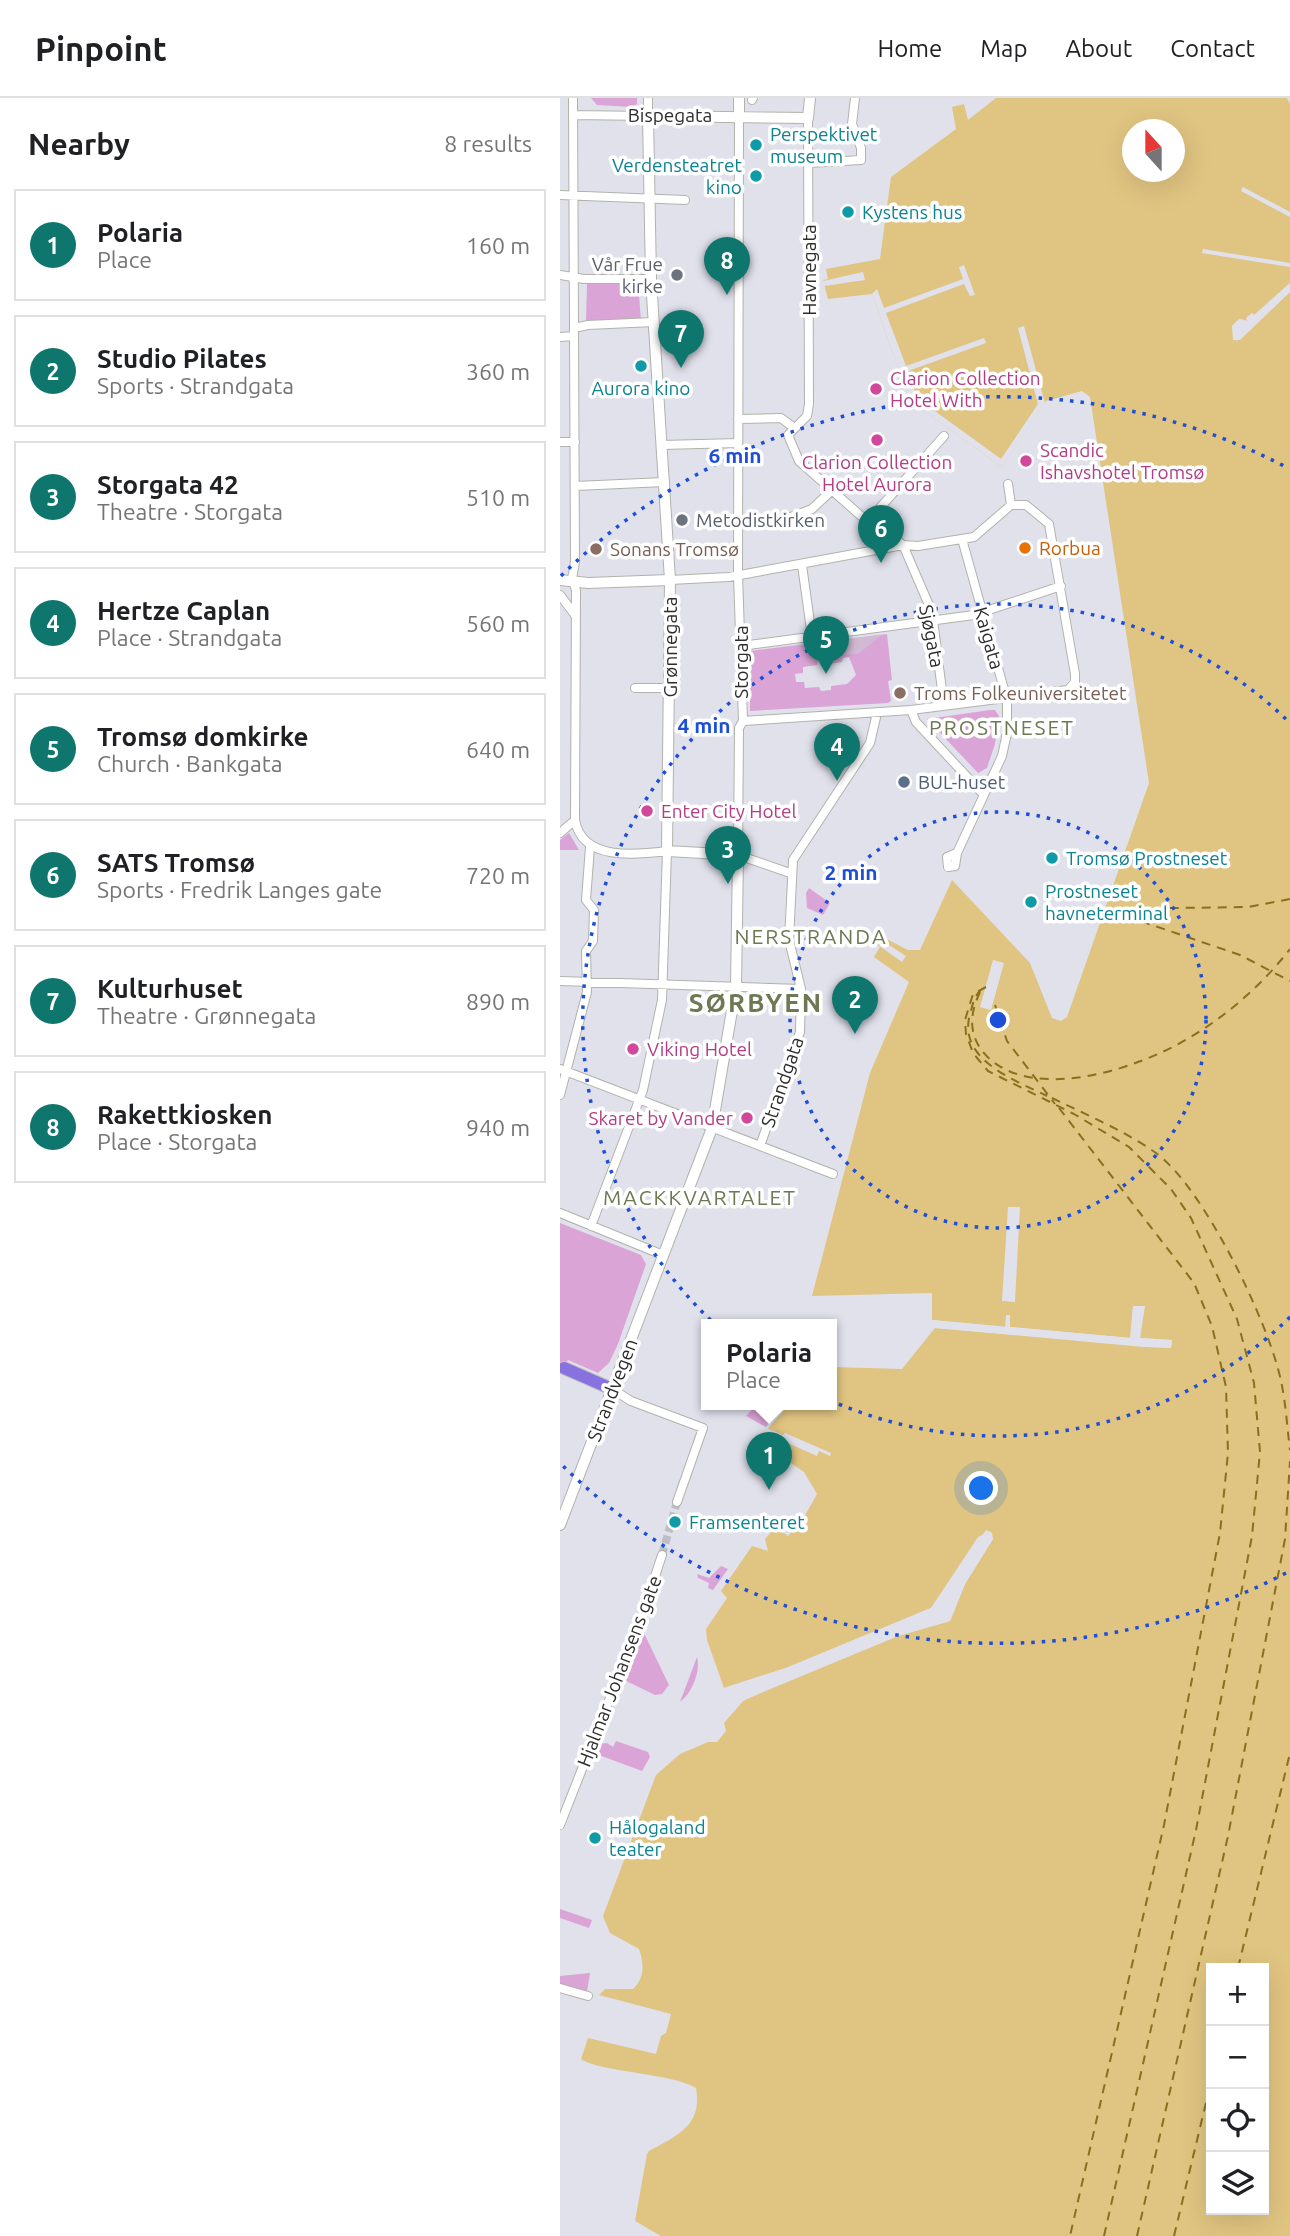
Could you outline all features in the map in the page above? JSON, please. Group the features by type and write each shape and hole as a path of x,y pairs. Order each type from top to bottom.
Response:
{"main road":[{"path":"564,1368 612,1389"}],"street":[{"path":"573,98 575,562 572,579 576,590 575,820 581,836 590,846 610,852 667,851 738,855 790,873"},
{"name":"Grønnegata","path":"592,1226 650,1060 663,983 671,688 670,580 651,279 648,98"},
{"name":"Storgata","path":"663,1255 712,1128 736,987 739,728 743,722 738,575 739,98"},
{"path":"808,118 810,98"},
{"path":"809,163 861,160 861,148 852,124 855,98"},
{"name":"Bispegata","path":"573,115 739,115 808,118"},
{"name":"Havnegata","path":"793,427 804,420 809,404 808,118"},
{"path":"560,195 685,200"},
{"path":"560,275 584,279 651,279"},
{"path":"560,337 590,324 654,322"},
{"path":"738,419 781,418 793,427 788,435 792,450 799,461 861,516 870,519 903,545"},
{"path":"870,519 944,436"},
{"path":"560,442 575,442"},
{"path":"662,444 738,443"},
{"path":"575,486 665,482"},
{"path":"1008,484 1011,505"},
{"path":"780,521 813,509 831,491"},
{"path":"560,580 572,579 588,583 738,575 903,545 918,546 962,539 974,537 1011,505 1022,504 1045,519 1052,532 1075,674 1075,681 1066,691 911,710 743,722"},
{"name":"Kaigata","path":"957,853 1005,746 1007,700 962,539"},
{"name":"Sjøgata","path":"903,545 933,621 944,706"},
{"path":"802,565 812,637"},
{"path":"741,646 982,613 1061,586"},
{"path":"560,595 576,616"},
{"path":"635,688 671,688"},
{"path":"911,710 916,722 983,794"},
{"name":"Strandgata","path":"833,1174 760,1146 798,1044 801,989 789,940 790,873 793,860 870,743 877,713"},
{"path":"560,833 575,820"},
{"path":"560,1095 587,982 586,951 593,941 594,910 586,900 590,846"},
{"path":"560,981 801,989"},
{"path":"564,1071 760,1146"},
{"path":"560,1213 663,1255"},
{"name":"Strandvegen","path":"560,1525 663,1255"},
{"path":"612,1389 631,1401 703,1428 677,1502"},
{"name":"Hjalmar Johansens gate","path":"560,1825 641,1619 662,1555"},
{"path":"560,1987 588,1996"}],"shaded area":[{"path":"591,98 637,98 637,104 632,107 597,105"},
{"path":"996,98 1287,98 1290,104 1290,283 1254,315 1252,313 1248,321 1239,319 1232,326 1236,341 1290,292 1290,2236 661,2236 635,2221 647,2154 678,2134 691,2121 697,2101 696,2088 670,2079 603,2067 581,2059 588,2038 656,2054 661,2036 666,2033 671,2014 599,1995 605,1989 633,1989 641,1975 642,1960 639,1949 610,1933 603,1916 656,1775 680,1754 708,1742 717,1742 726,1731 724,1723 744,1700 898,1636 950,1621 965,1584 993,1539 990,1531 978,1537 931,1608 786,1668 724,1688 707,1640 706,1629 727,1598 721,1591 752,1546 768,1551 765,1539 776,1527 788,1536 804,1517 817,1494 804,1472 764,1445 761,1436 785,1410 837,1410 837,1367 902,1369 935,1328 1171,1348 1172,1340 1140,1338 1144,1306 1133,1306 1131,1338 932,1320 932,1293 812,1296 870,1073 909,982 874,957 880,947 872,942 877,934 908,950 920,950 952,880 1030,963 1052,1018 1061,1021 1067,1017 1149,783 1090,397 1082,391 1046,401 1002,467 910,401 872,294 828,299 823,280 828,279 826,269 880,259 891,177 956,129 952,107 964,104 968,120"},
{"path":"587,284 638,284 641,320 586,321"},
{"path":"887,634 892,680 888,681 891,701 750,711 750,651","holes":["849,657 856,675 847,684 831,686 831,690 821,691 819,687 805,688 804,682 796,682 795,674 803,673 803,667 817,665 818,660 828,659 829,664 842,662 843,658"]},
{"path":"882,635 858,654 829,655 827,641"},
{"path":"995,710 999,716 995,744 987,768 978,773 927,719"},
{"path":"569,833 579,850 560,850 560,840"},
{"path":"809,888 830,903 823,915 807,908 806,893"},
{"path":"560,1223 641,1255 646,1264 618,1344 609,1363 598,1373 568,1360 560,1373"},
{"path":"752,1410 781,1410 766,1427 746,1416"},
{"path":"721,1566 728,1569 713,1590 708,1588 709,1583 698,1578 697,1574 709,1578"},
{"path":"643,1631 669,1685 662,1694 655,1695 624,1680"},
{"path":"697,1657 698,1669 694,1681 680,1702"},
{"path":"616,1741 648,1752 650,1757 642,1771 599,1755 599,1744 607,1743 613,1747"},
{"path":"560,1909 592,1920 589,1928 560,1918"},
{"path":"590,1973 587,1992 560,1985 560,1976"}],"pier":[{"path":"1243,187 1290,212 1290,217 1241,191"},
{"path":"1203,249 1290,263 1290,267 1202,253"},
{"path":"964,265 975,295 970,296 964,284 886,313 906,366 984,338 986,343 908,371 917,398 1001,459 1038,404 1018,328 1024,326 1045,403 1002,467 910,401 872,294 877,289 884,308 963,279 959,267"},
{"path":"863,272 865,280 824,286 823,281"},
{"path":"1290,283 1290,292 1240,340 1233,340 1232,326 1240,319 1247,321 1246,318 1252,313 1255,315"},
{"path":"875,936 906,956 902,962 873,940"},
{"path":"993,960 1004,963 991,1010 980,1007"},
{"path":"1008,1207 1020,1207 1015,1302 1002,1301"},
{"path":"1133,1306 1145,1306 1140,1338 1172,1340 1171,1348 935,1328 934,1325 1145,1343 1169,1344 1137,1340 1141,1310 1136,1309 1134,1338 1131,1341 933,1324 932,1320 1005,1327 1006,1315 1010,1315 1010,1327 1130,1338"},
{"path":"765,1427 831,1453 830,1456 819,1451 817,1456 761,1431"},
{"path":"986,1530 992,1533 993,1539 965,1584 950,1621 898,1636 766,1690 739,1703 728,1715 727,1711 736,1700 764,1687 896,1633 948,1618 962,1582 989,1538 988,1534 982,1538 933,1611 787,1671 725,1692 724,1688 786,1668 931,1608"}],"ferry route":[{"path":"1290,899 1248,907 1105,909 1240,955 1290,981"},
{"path":"980,992 974,1008 973,1030 978,1045 998,1065 1016,1074 1036,1078 1079,1077 1100,1074 1138,1062 1202,1030 1241,1001 1290,949"},
{"path":"986,987 973,994 965,1020 966,1034 973,1053 988,1071 1074,1114 1129,1147 1171,1189 1191,1218 1237,1319 1254,1383 1260,1452 1252,1536 1196,1830 1104,2236"},
{"path":"982,989 975,997 970,1014 968,1030 972,1044 980,1056 992,1066 1047,1096"},
{"path":"995,1005 1007,1041 1055,1104"},
{"path":"1052,1098 1119,1130 1156,1153 1175,1170 1194,1195 1232,1258 1263,1326 1281,1381 1290,1450"},
{"path":"1059,1108 1194,1283 1212,1326 1226,1387 1228,1453 1220,1533 1164,1825 1070,2236"},
{"path":"1137,2236 1228,1836 1285,1539 1290,1461"},
{"path":"1239,1963 1290,1753"},
{"path":"1174,2236 1209,2089"}],"tunnel":[{"path":"662,1555 677,1502"}],"place":[{"name":"Perspektivet museum","path":"756,145"},
{"name":"Verdensteatret kino","path":"756,176"},
{"name":"Kystens hus","path":"848,212"},
{"name":"Vår Frue kirke","path":"677,275"},
{"name":"Rakettkiosken","path":"727,295"},
{"name":"Aurora kino","path":"641,366"},
{"name":"Kulturhuset","path":"681,368"},
{"name":"Clarion Collection Hotel With","path":"876,389"},
{"name":"Clarion Collection Hotel Aurora","path":"877,440"},
{"name":"Scandic Ishavshotel Tromsø","path":"1026,461"},
{"name":"Metodistkirken","path":"682,520"},
{"name":"Rorbua","path":"1025,548"},
{"name":"Sonans Tromsø","path":"596,549"},
{"name":"SATS Tromsø","path":"881,563"},
{"name":"Tromsø domkirke","path":"826,674"},
{"name":"Troms Folkeuniversitetet","path":"900,693"},
{"name":"Hertze Caplan","path":"837,781"},
{"name":"BUL-huset","path":"904,782"},
{"name":"Enter City Hotel","path":"647,811"},
{"name":"Tromsø Prostneset","path":"1052,858"},
{"name":"Storgata 42","path":"728,884"},
{"name":"Prostneset havneterminal","path":"1031,902"},
{"name":"Studio Pilates","path":"855,1034"},
{"name":"Viking Hotel","path":"633,1049"},
{"name":"Skaret by Vander","path":"747,1118"},
{"name":"Polaria","path":"769,1490"},
{"name":"Framsenteret","path":"675,1522"},
{"name":"Hålogaland teater","path":"595,1838"}],"district":[{"name":"PROSTNESET","path":"1002,727"},
{"name":"NERSTRANDA","path":"811,936"},
{"name":"SØRBYEN","path":"756,1002"},
{"name":"MACKKVARTALET","path":"700,1197"}]}
